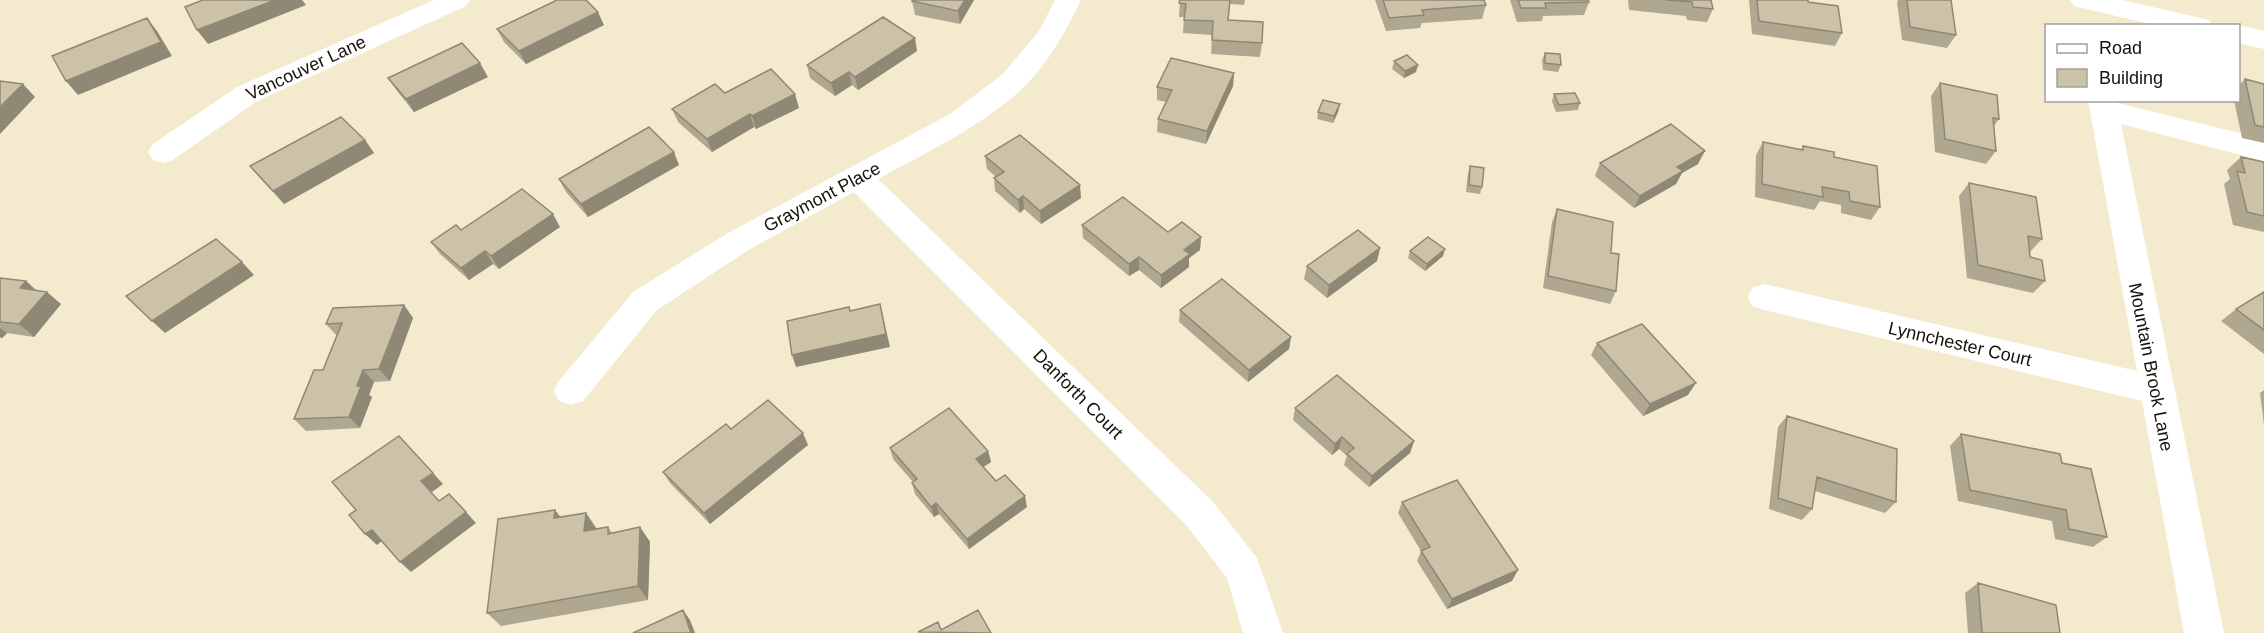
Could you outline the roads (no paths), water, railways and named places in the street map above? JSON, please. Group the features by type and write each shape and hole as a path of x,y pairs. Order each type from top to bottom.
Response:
{"street":[{"name":"Vancouver Lane","path":"163,152 247,94 457,0"},
{"name":"Graymont Place","path":"571,391 645,301 739,241 960,121 1013,81 1050,35 1068,0"},
{"path":"2091,9 2186,24"},
{"path":"2240,34 2264,40"},
{"path":"2102,105 2264,150"},
{"name":"Mountain Brook Lane","path":"2102,105 2155,390 2204,633"},
{"name":"Danforth Court","path":"858,178 1200,514 1244,570 1263,633"},
{"name":"Lynnchester Court","path":"1764,297 2155,390"}]}
